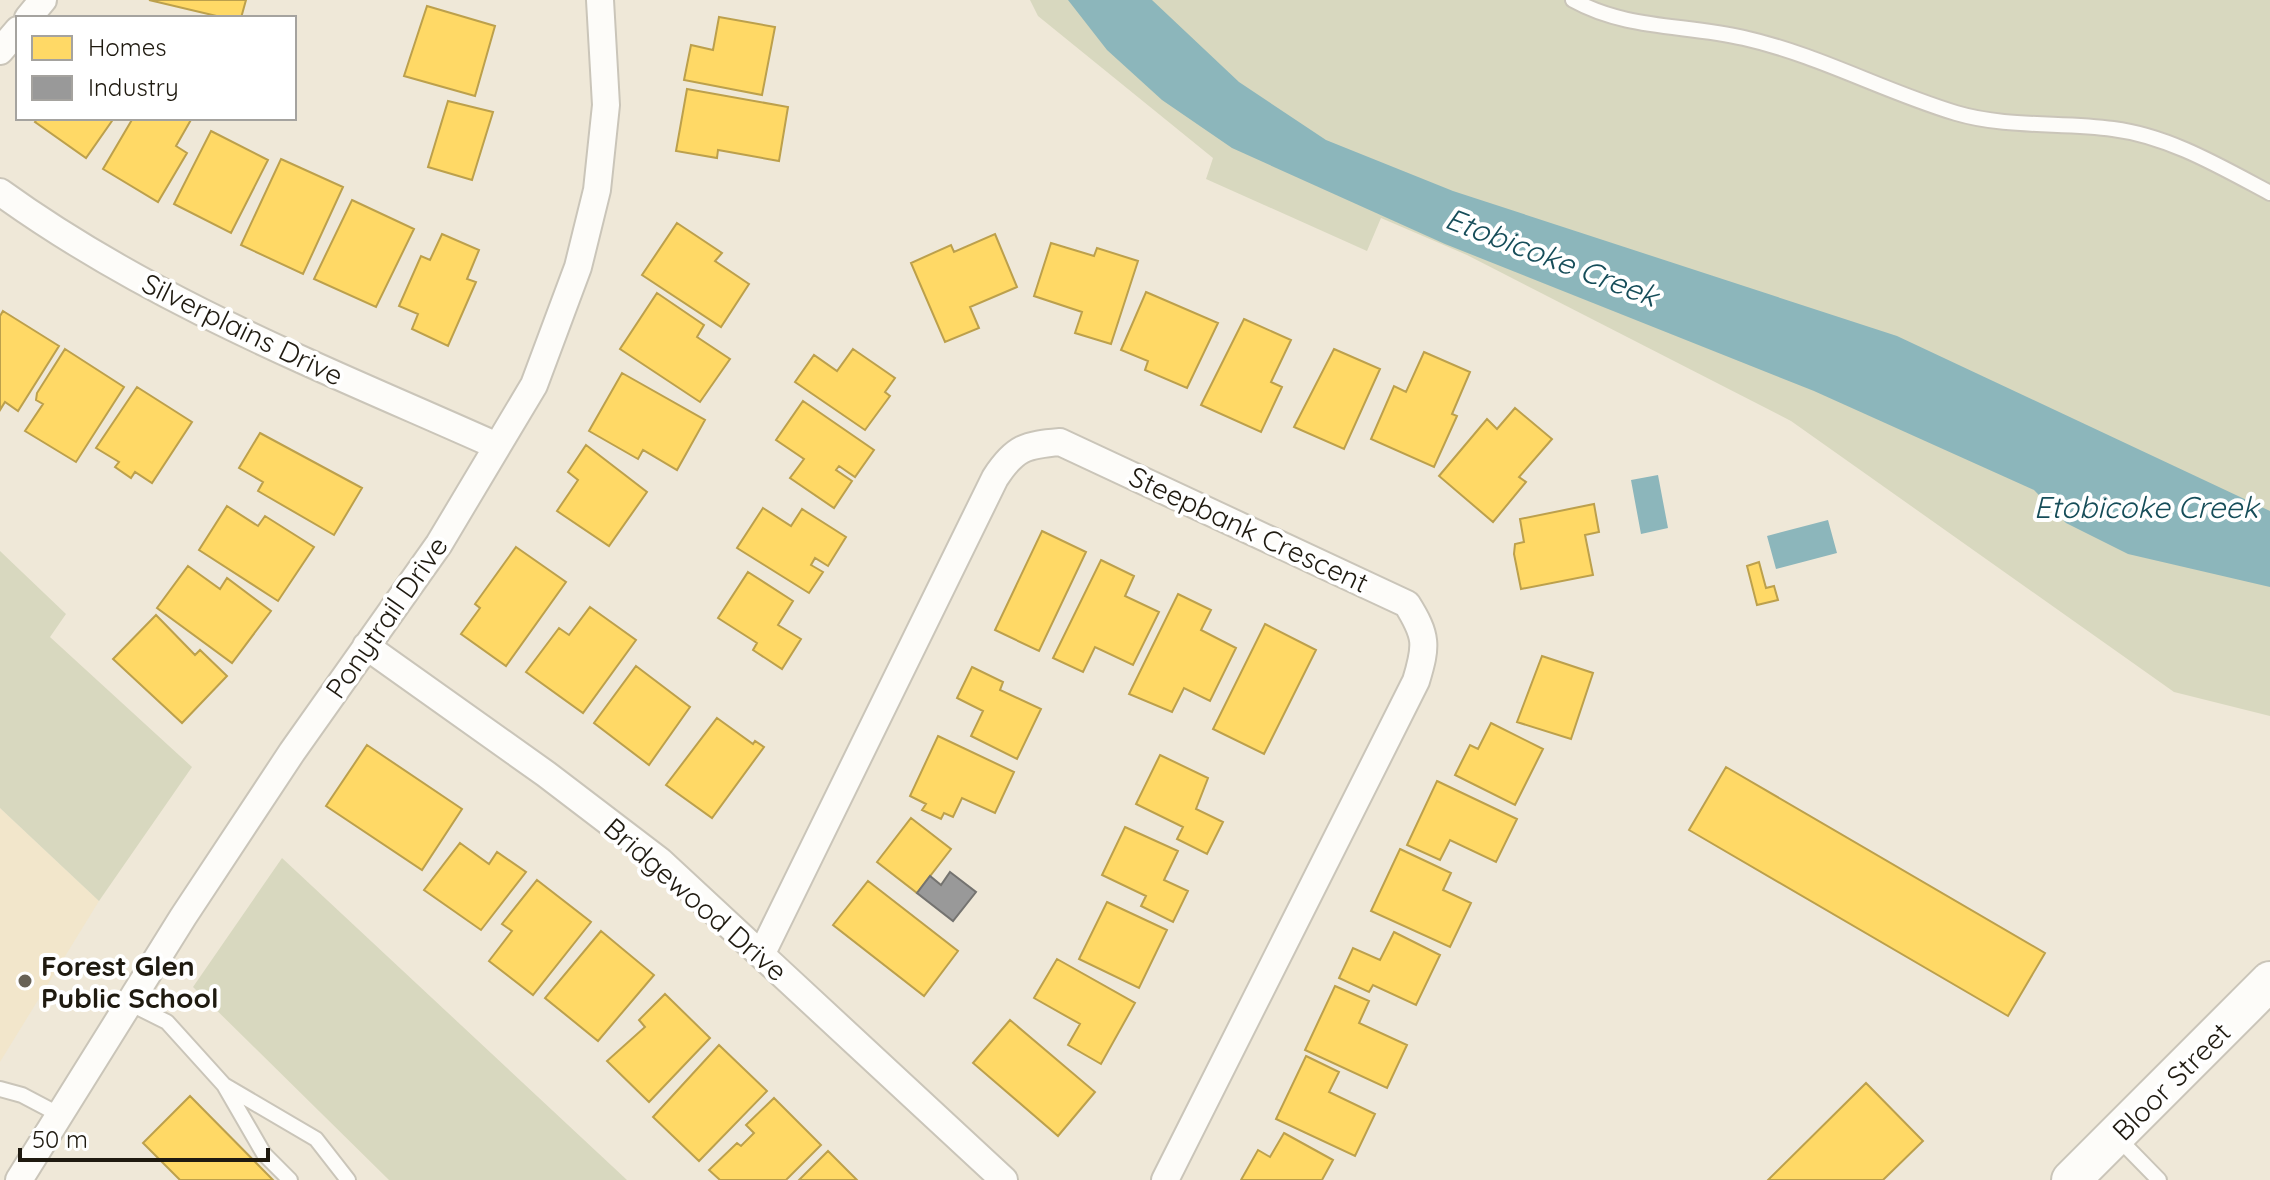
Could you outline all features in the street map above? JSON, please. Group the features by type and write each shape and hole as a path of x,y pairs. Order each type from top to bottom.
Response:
{"main road":[{"name":"Bloor Street","path":"2071,1180 2270,981"}],"street":[{"path":"30,16 43,0"},
{"name":"Ponytrail Drive","path":"19,1180 129,1003 284,765 439,544 534,385 578,267 589,221 606,105 600,0"},
{"path":"0,51 16,32"},
{"name":"Silverplains Drive","path":"0,192 139,280 273,348 497,446"},
{"name":"Steepbank Crescent","path":"762,953 995,478 1005,462 1025,445 1060,442 1407,604 1423,630 1425,653 1416,681 1165,1180"},
{"name":"Bridgewood Drive","path":"366,646 546,774 660,861 1004,1180"}],"lane":[{"path":"1573,0 1619,20 1742,37 1827,61 1958,113 1995,120 2115,129 2148,137 2214,163 2270,193"},
{"path":"129,1003 167,1022 224,1085 264,1154 290,1180"},
{"path":"224,1085 316,1139 348,1180"},
{"path":"0,1089 22,1095 60,1115"},
{"path":"2115,1136 2159,1180"}],"shaded area":[{"name":"Forest Glen Public School","path":"0,808 99,901 0,1062"}],"green space":[{"path":"1030,0 2270,0 2270,716 2174,692 1791,421 1467,255 1381,218 1367,251 1206,179 1213,158 1038,16"},
{"path":"0,551 66,614 50,637 192,767 99,901 0,808"},
{"path":"282,858 627,1180 389,1180 193,987"}],"water":[{"name":"Etobicoke Creek","path":"1068,0 1152,0 1239,82 1326,140 1453,191 1897,336 2270,511 2270,587 2128,554 2066,523 2034,490 1814,391 1445,244 1232,148 1162,100 1107,50"},
{"path":"1658,475 1668,528 1641,534 1631,480"},
{"path":"1828,520 1837,553 1776,569 1767,536"}],"building: Homes":[{"path":"149,0 246,0 242,16 217,16"},
{"path":"427,6 495,26 475,96 404,76"},
{"path":"719,17 775,27 762,95 684,80 691,45 713,50"},
{"path":"687,89 788,107 779,161 718,150 717,158 676,151"},
{"path":"448,101 493,112 472,180 428,167"},
{"path":"36,120 113,120 86,158 35,122"},
{"path":"132,120 191,120 176,146 187,153 158,202 103,169"},
{"path":"211,131 268,160 231,233 174,204"},
{"path":"281,159 343,187 303,274 241,245"},
{"path":"352,200 414,229 376,307 314,279"},
{"path":"677,223 722,253 715,261 749,284 721,327 642,275"},
{"path":"442,234 479,250 467,279 476,282 448,346 412,329 418,314 399,306 421,256 430,260"},
{"path":"995,234 1017,287 970,307 979,328 945,342 911,263 951,245 954,252"},
{"path":"1051,243 1094,256 1097,248 1138,261 1111,344 1075,333 1082,312 1034,296"},
{"path":"1146,292 1218,323 1187,388 1145,370 1148,361 1121,350"},
{"path":"657,293 704,325 697,337 730,359 700,402 620,349"},
{"path":"3,311 59,346 18,411 5,402 0,410 0,316"},
{"path":"1244,319 1291,340 1271,382 1282,387 1261,432 1201,405"},
{"path":"65,349 124,387 76,462 25,431 43,404 36,400 37,393"},
{"path":"853,349 895,378 885,392 890,396 865,430 795,382 814,355 837,371"},
{"path":"1334,349 1380,369 1344,449 1294,427"},
{"path":"1424,352 1470,372 1452,414 1457,416 1434,467 1371,439 1394,386 1406,392"},
{"path":"622,373 705,420 677,470 643,450 638,459 589,431"},
{"path":"137,387 192,422 152,483 135,472 131,478 115,467 119,462 96,448"},
{"path":"803,401 874,450 855,477 839,466 836,470 852,481 834,508 790,478 804,459 776,440"},
{"path":"1515,408 1552,439 1519,477 1526,482 1493,522 1439,476 1487,419 1497,429"},
{"path":"260,433 362,488 334,535 258,491 263,482 239,468"},
{"path":"586,445 647,492 609,546 557,511 578,480 568,472"},
{"path":"1594,504 1599,532 1585,535 1593,575 1521,589 1514,554 1515,544 1524,542 1520,519"},
{"path":"227,506 258,526 265,516 314,547 278,601 199,550"},
{"path":"763,508 791,526 802,509 846,537 828,566 815,558 811,565 823,572 809,593 737,548"},
{"path":"1042,531 1086,552 1039,651 995,630"},
{"path":"516,547 566,582 506,666 461,634 480,608 475,604"},
{"path":"1101,560 1134,576 1125,596 1159,612 1133,665 1095,647 1083,672 1053,658"},
{"path":"1759,562 1766,588 1774,586 1778,600 1757,605 1747,566"},
{"path":"188,566 220,589 227,578 271,611 232,663 157,608"},
{"path":"748,572 793,601 778,625 801,639 782,669 753,650 757,643 718,618"},
{"path":"1178,594 1211,610 1201,630 1236,648 1210,701 1184,688 1172,712 1129,694"},
{"path":"590,607 636,640 583,713 526,672 559,628 569,635"},
{"path":"156,615 195,655 200,650 227,676 182,723 113,659"},
{"path":"1265,624 1316,650 1264,754 1213,729"},
{"path":"1542,656 1593,673 1571,739 1517,722"},
{"path":"636,666 690,707 649,765 594,723"},
{"path":"972,667 1003,682 1000,690 1041,709 1017,759 971,736 983,711 957,698"},
{"path":"717,718 753,744 755,741 764,747 712,818 666,785"},
{"path":"1491,723 1543,749 1515,805 1455,775 1470,745 1478,749"},
{"path":"938,736 1014,772 995,813 962,798 953,817 944,813 941,819 922,810 926,804 910,796"},
{"path":"367,745 462,809 422,870 326,806"},
{"path":"1160,755 1208,778 1196,809 1223,822 1207,854 1177,839 1183,827 1136,804"},
{"path":"1726,767 2045,953 2008,1016 1689,830"},
{"path":"1437,781 1517,819 1496,862 1450,840 1440,860 1407,845"},
{"path":"911,818 951,849 917,893 877,862"},
{"path":"1125,827 1178,851 1164,880 1188,891 1173,922 1141,906 1146,896 1102,875"},
{"path":"460,843 489,864 497,852 526,872 481,930 424,890"},
{"path":"1400,849 1451,873 1443,890 1471,903 1450,947 1371,911"},
{"path":"537,880 591,922 533,995 489,961 512,931 502,924"},
{"path":"868,881 958,951 924,996 833,925"},
{"path":"1107,902 1167,930 1139,988 1079,959"},
{"path":"601,931 654,975 598,1041 545,998"},
{"path":"1394,932 1440,955 1416,1005 1373,985 1369,992 1339,978 1353,948 1380,960"},
{"path":"1057,959 1135,1003 1101,1064 1068,1045 1080,1024 1034,998"},
{"path":"1335,986 1369,1001 1359,1023 1407,1045 1387,1088 1305,1050"},
{"path":"665,994 710,1038 649,1102 607,1061 645,1027 639,1020"},
{"path":"1010,1020 1095,1092 1058,1136 973,1063"},
{"path":"719,1045 767,1091 699,1161 653,1117"},
{"path":"1306,1056 1339,1072 1329,1092 1375,1114 1355,1156 1276,1119"},
{"path":"1866,1083 1923,1141 1883,1180 1768,1180"},
{"path":"190,1096 273,1180 180,1180 143,1143"},
{"path":"774,1098 821,1145 786,1180 720,1180 709,1170 737,1143 741,1146 754,1133 746,1125"},
{"path":"1284,1133 1333,1160 1322,1180 1241,1180 1258,1150 1270,1157"},
{"path":"828,1151 857,1180 799,1180"}],"building: Industry":[{"path":"950,872 976,892 953,921 917,893 930,876 941,885"}],"place":[{"name":"Forest Glen Public School","path":"25,981"}]}
